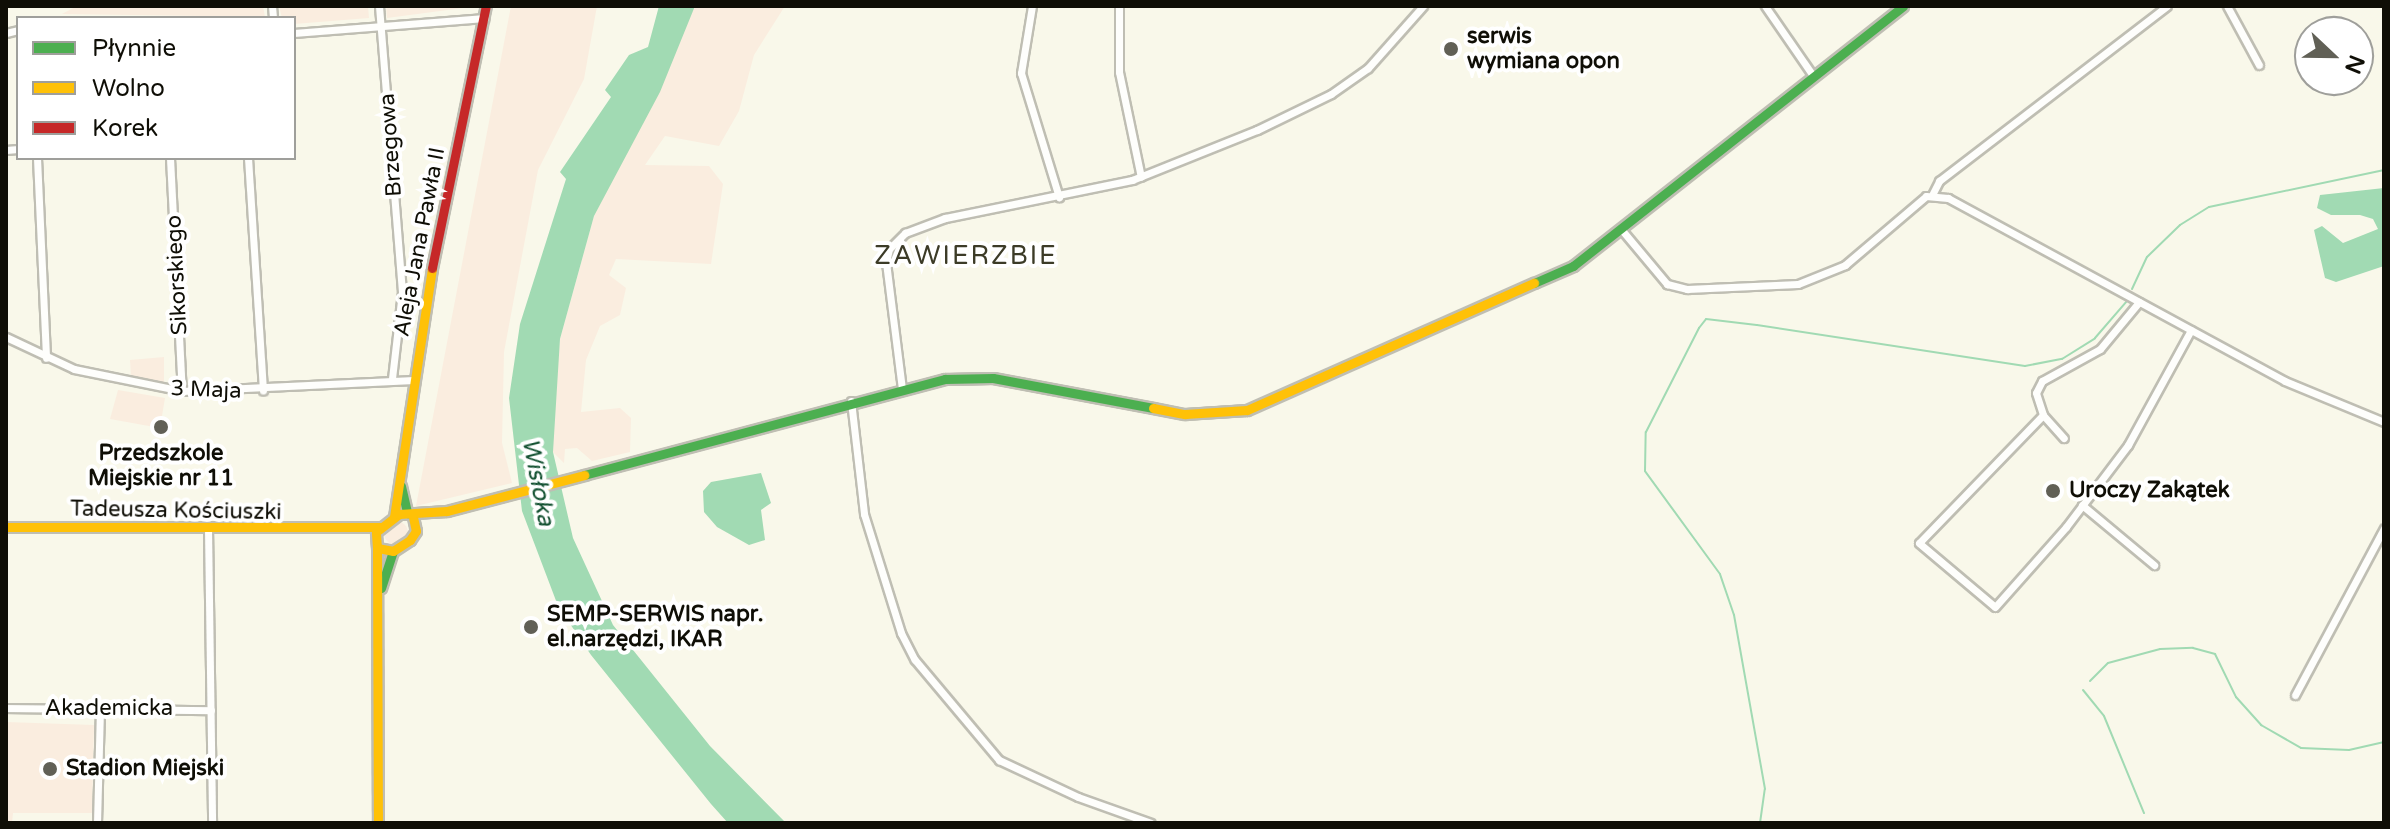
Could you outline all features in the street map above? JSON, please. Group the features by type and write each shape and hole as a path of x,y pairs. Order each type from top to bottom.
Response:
{"street":[{"name":"Brzegowa","path":"379,6 402,292 392,378"},
{"name":"Aleja Jana Pawła II","path":"394,517 401,486 424,308 486,6"},
{"path":"1032,6 1021,73 1059,197"},
{"path":"1119,6 1119,72 1141,177"},
{"path":"902,389 887,293 891,246 905,233 945,218 1059,197 1141,177 1257,130 1331,94 1398,40 1423,6"},
{"path":"1765,6 1814,77"},
{"path":"378,823 376,544 380,527 394,517 447,511 851,401 973,376 1185,414 1227,415 1540,283 1621,229 1903,6"},
{"path":"1621,229 1667,284 1687,289 1798,284 1845,265 1932,195 1939,181 2167,6"},
{"path":"2227,6 2259,65"},
{"path":"296,33 484,18"},
{"path":"37,160 46,358"},
{"name":"Sikorskiego","path":"170,160 182,391"},
{"path":"248,160 263,391"},
{"path":"1932,195 1948,198 2285,381 2384,422"},
{"path":"2064,438 2043,415 2036,393 2042,381 2100,349 2139,302"},
{"path":"2043,415 1919,543 1995,607 2082,505 2128,445 2191,330"},
{"name":"3 Maja","path":"6,337 46,358 114,381 182,391 263,391 392,378 414,380"},
{"path":"851,401 864,514 915,660 999,760 1078,797 1151,823"},
{"name":"Aleja Jana Pawła II","path":"401,486 416,531"},
{"path":"2082,505 2154,565"},
{"path":"378,599 393,551 447,511"},
{"name":"Tadeusza Kościuszki","path":"6,527 346,531 380,527"},
{"path":"208,528 212,823"},
{"path":"2295,695 2384,528"},
{"name":"Tadeusza Kościuszki","path":"346,531 393,551"},
{"name":"Akademicka","path":"6,708 211,710"},
{"path":"97,823 100,709"}],"shaded area":[{"path":"77,6 263,6 265,16 197,16 62,14"},
{"path":"279,6 368,6 369,18 296,24 296,16 282,16"},
{"path":"386,6 478,6 387,18"},
{"path":"511,6 597,6 584,79 538,170 504,352 502,443 512,483 416,506"},
{"path":"695,6 785,6 754,55 739,111 719,146 665,136 645,165 709,166 723,184 711,264 616,259 609,275 626,288 620,315 600,326 586,360 581,412 620,408 631,418 630,452 592,461 577,448 565,449 564,463 553,452 553,398 560,339 594,216"},
{"path":"164,357 164,383 131,377 130,360"},
{"path":"118,390 165,398 160,428 110,419"},
{"path":"396,521 407,528 408,533 401,544 396,545 385,538 384,533 391,522"},
{"name":"Stadion Miejski","path":"6,722 94,725 92,813 13,813 12,823 6,823"}],"water":[{"name":"Wisłoka","path":"659,6 695,6 660,92 594,216 560,339 553,452 573,538 613,625 710,746 786,823 728,823 711,804 591,655 558,606 522,511 509,398 520,324 566,179 560,172 611,97 605,90 629,55 648,47"},
{"path":"2384,188 2384,266 2336,282 2325,278 2314,230 2322,226 2343,243 2378,229 2373,219 2360,215 2331,215 2317,208 2320,195"},
{"path":"761,473 771,503 761,510 765,540 749,545 717,527 704,512 703,491 711,482"}],"waterway":[{"path":"2132,289 2147,257 2180,225 2209,207 2384,170"},
{"path":"1760,823 1765,789 1734,615 1720,574 1645,471 1646,432 1699,328 1706,319 2025,366 2062,359 2095,338 2127,301"},
{"path":"2090,681 2108,663 2160,649 2193,648 2215,654 2236,697 2261,725 2301,748 2349,750 2384,742"},
{"path":"2083,690 2104,716 2144,813"}],"traffic: fast":[{"path":"1534,283 1573,266 1903,6"},
{"path":"584,475 945,379 993,378 1153,408"},
{"path":"401,486 407,513"},
{"path":"381,588 393,551"}],"traffic: slow":[{"path":"394,517 432,268"},
{"path":"1153,408 1185,414 1247,410 1534,283"},
{"path":"413,517 416,531 410,540 393,551 377,548 376,532 399,514 447,511 584,475"},
{"path":"6,527 380,527"},
{"path":"377,548 378,823"}],"traffic: jam":[{"path":"432,268 486,6"}],"place":[{"name":"serwis wymiana opon","path":"1451,49"},
{"name":"Przedszkole Miejskie nr 11","path":"161,427"},
{"name":"Uroczy Zakątek","path":"2053,491"},
{"name":"SEMP-SERWIS napr. el.narzędzi, IKAR","path":"531,627"},
{"name":"Stadion Miejski","path":"50,769"}],"district":[{"name":"ZAWIERZBIE","path":"966,256"}]}
